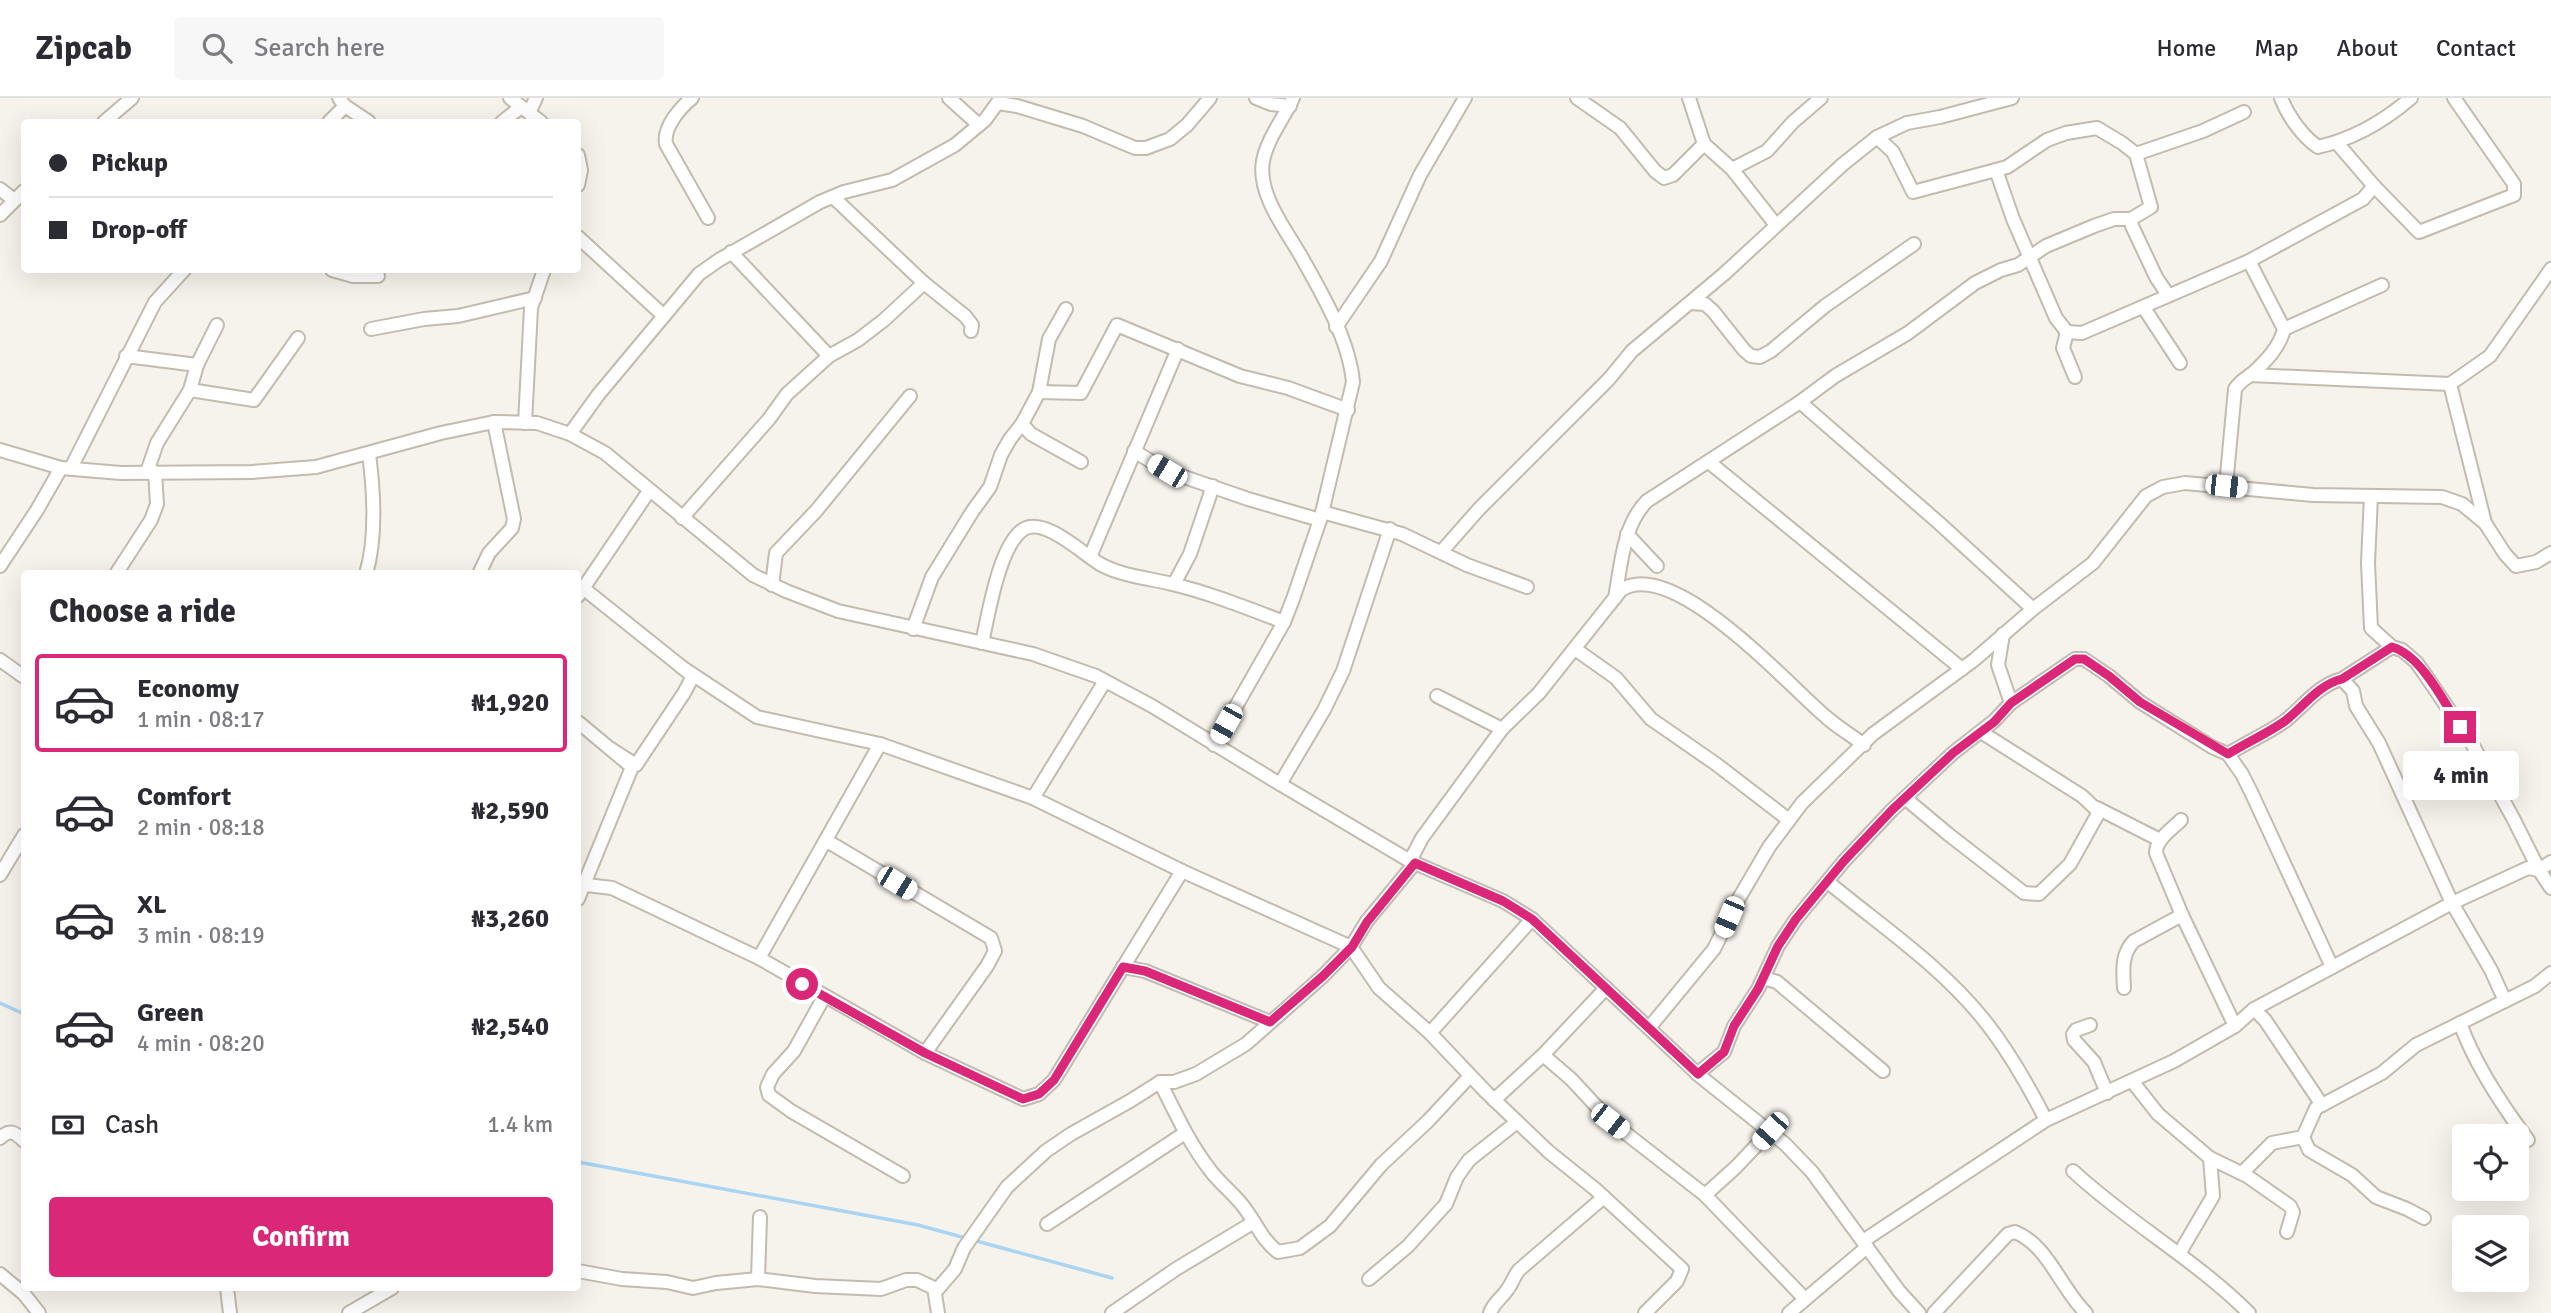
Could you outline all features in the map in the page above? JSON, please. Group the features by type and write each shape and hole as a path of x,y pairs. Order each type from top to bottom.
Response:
{"street":[{"path":"108,119 132,98"},
{"path":"510,98 537,119"},
{"path":"508,119 525,110 536,98"},
{"path":"949,98 979,125"},
{"path":"570,434 598,395 699,274 832,197 892,180 955,145 979,125 999,101 1083,125 1111,140 1135,148 1146,148 1159,144 1178,132 1210,98"},
{"path":"1256,98 1271,104 1291,102"},
{"path":"1336,327 1381,261 1420,175 1465,98"},
{"path":"1577,98 1620,128 1655,171 1664,178 1673,175 1704,144"},
{"path":"1689,98 1704,144 1732,169 1776,225"},
{"path":"1732,169 1767,151 1793,122 1821,98"},
{"path":"1442,551 1479,509 1609,379 1632,351 1877,137 1908,122 1940,117 2011,98"},
{"path":"2281,98 2308,140 2318,148 2354,137 2383,120 2411,98"},
{"path":"2337,143 2418,232 2514,195 2514,184 2454,98"},
{"path":"685,100 664,136 708,218"},
{"path":"331,119 342,102 365,119"},
{"path":"1214,745 1284,622 1321,516 1353,382 1352,365 1336,327 1265,186 1262,163 1266,150 1291,102"},
{"path":"2136,154 2203,131 2244,112"},
{"path":"1615,598 1628,534 1636,511 1647,500 1800,402 1835,376 1939,312 1975,283 2018,265 2029,256 2094,226 2114,219 2131,219 2151,207 2136,154 2122,142 2097,128 2066,132 2047,140 2007,167 1913,192 1894,152 1877,137"},
{"path":"1996,170 2056,318 2067,332 2082,333 2249,261 2363,199 2374,186"},
{"path":"0,189 19,196 0,215"},
{"path":"832,197 924,283 965,316 972,326 971,331"},
{"path":"2131,219 2156,277 2168,295"},
{"path":"581,241 664,316"},
{"path":"1690,303 1704,304 1713,311 1744,350 1751,356 1760,357 1825,306 1914,244"},
{"path":"732,253 829,356"},
{"path":"2249,261 2284,329"},
{"path":"2250,375 2450,384 2490,356 2551,269"},
{"path":"0,566 66,468 155,302 176,273"},
{"path":"345,273 377,276"},
{"path":"525,423 531,309 538,273"},
{"path":"682,517 769,419 787,394 829,356 858,340 884,320 924,283"},
{"path":"2226,486 2235,389 2239,381 2250,375 2277,346 2284,329 2382,285"},
{"path":"371,330 424,319 458,316 535,298"},
{"path":"2144,308 2180,363"},
{"path":"912,629 932,577 990,486 1002,455 1039,392 1049,338 1066,309"},
{"path":"119,570 151,520 157,504 151,472 157,443 190,390 197,365 217,325"},
{"path":"1039,392 1081,393 1117,325 1240,376 1288,388 1348,410"},
{"path":"2067,332 2063,348 2075,377"},
{"path":"190,390 254,400 298,338"},
{"path":"1090,557 1178,349"},
{"path":"126,356 197,365"},
{"path":"2450,384 2484,523"},
{"path":"772,585 776,553 816,511 910,396"},
{"path":"1800,402 2033,609"},
{"path":"481,570 489,553 512,528 514,519 494,422"},
{"path":"0,450 66,468 121,473 252,472 316,467 441,433 494,422 537,423 570,434 605,453 753,575 772,585 838,611 1033,654 1105,681 1153,706 1413,862 1503,901 1532,919 1698,1074 1770,1131 1812,1172 1899,1291 1919,1313"},
{"path":"1018,428 1082,462"},
{"path":"1134,451 1167,471 1213,486 1321,516 1390,529 1467,565 1527,587"},
{"path":"367,570 373,485 369,454"},
{"path":"1709,461 1962,669"},
{"path":"1649,1028 1714,949 1738,900 1769,847 1815,789 1874,734 1962,669 2093,563 2146,496 2163,487 2185,483 2313,495 2442,496 2462,504 2484,523 2516,566 2536,562 2551,553"},
{"path":"1174,584 1190,554 1213,486"},
{"path":"581,591 649,491"},
{"path":"2371,496 2368,563 2371,628 2392,647 2402,650 2416,662 2471,742 2533,855 2533,869 2551,888"},
{"path":"982,643 1001,565 1024,529 1034,527 1074,545 1105,566 1174,584 1284,622"},
{"path":"1280,784 1324,710 1343,671 1390,529"},
{"path":"1628,534 1657,566"},
{"path":"936,1291 955,1269 964,1248 1007,1187 1046,1151 1160,1082 1174,1082 1215,1064 1246,1044 1352,947 1367,922 1413,862 1422,838 1502,729 1539,693 1615,598 1630,584 1641,583 1673,593 1700,607 1732,631 1826,718 1864,744"},
{"path":"581,593 693,676 636,765 611,749"},
{"path":"2003,635 1998,665 2011,703"},
{"path":"2228,754 2284,721 2333,681 2342,679 2392,647"},
{"path":"1575,649 1615,678 1651,719 1789,820"},
{"path":"1976,658 1998,665"},
{"path":"1698,1074 1724,1052 1734,1026 1764,978 1778,946 1844,861 1953,753 1981,732 2011,703 2075,659 2084,659 2140,702 2228,754 2242,774 2332,967"},
{"path":"0,660 21,675"},
{"path":"680,666 757,717 880,744 1033,798 1182,871 1352,947 1380,988 1430,1033 1494,1100 1682,1269 1677,1281 1644,1313"},
{"path":"2342,679 2353,691 2356,706 2379,743 2452,903 2491,970 2505,1001"},
{"path":"1033,798 1105,681"},
{"path":"1437,696 1502,729"},
{"path":"581,724 632,767 581,884 612,888 759,958 925,1053 1023,1099 1039,1094 1054,1080 1182,871"},
{"path":"1981,732 2097,807 2160,840"},
{"path":"759,958 880,744"},
{"path":"1905,798 2024,893 2031,895 2039,894 2070,864 2097,818 2097,807"},
{"path":"2181,820 2160,840 2156,853 2182,915 2235,1026"},
{"path":"0,876 21,840"},
{"path":"827,841 991,938 995,951 987,965 925,1053"},
{"path":"1789,1313 1865,1244 2046,1120 2174,1061 2235,1026 2254,1009 2452,903 2551,862"},
{"path":"1828,882 1939,973 1984,1019 2024,1077 2046,1120"},
{"path":"2123,988 2123,968 2128,947 2134,941 2182,915"},
{"path":"1430,1033 1532,919"},
{"path":"1123,967 1145,971 1270,1022"},
{"path":"2424,1218 2376,1198 2352,1175 2309,1150 2303,1137 2316,1108 2382,1073 2416,1045 2535,986 2551,973"},
{"path":"1764,978 1777,982 1883,1071"},
{"path":"1494,1100 1543,1055 1606,988"},
{"path":"824,997 794,1051 773,1074 767,1087 769,1096 903,1176"},
{"path":"2254,1009 2265,1020 2322,1105"},
{"path":"2460,1023 2472,1053 2516,1124"},
{"path":"2090,1025 2076,1030 2073,1034 2074,1040 2094,1062 2107,1093"},
{"path":"1543,1055 1571,1079 1610,1121 1705,1195 1805,1299"},
{"path":"1160,1082 1185,1133 1212,1172 1236,1197 1269,1246 1279,1252 1300,1248 1330,1226 1381,1165 1428,1121 1470,1076"},
{"path":"2132,1081 2158,1114 2210,1158 2236,1170 2290,1206 2293,1212 2287,1232"},
{"path":"1369,1279 1408,1246 1446,1204 1457,1177 1469,1160 1517,1122"},
{"path":"1705,1195 1770,1131"},
{"path":"0,1138 9,1132 14,1132 21,1138"},
{"path":"1047,1224 1185,1133"},
{"path":"2212,1176 2236,1170 2272,1143 2303,1137"},
{"path":"2179,1254 2213,1196 2210,1158"},
{"path":"2074,1171 2140,1227 2235,1298 2249,1313"},
{"path":"1490,1313 1494,1302 1509,1288 1519,1270 1604,1197"},
{"path":"758,1279 760,1217"},
{"path":"1112,1313 1176,1269 1254,1222"},
{"path":"1934,1313 2008,1234 2015,1232 2029,1239 2075,1303 2086,1313"},
{"path":"581,1272 622,1279 667,1282 693,1288 758,1279 815,1286 881,1289 906,1280 917,1280 930,1284 936,1291 937,1313"},
{"path":"0,1274 21,1287"},
{"path":"27,1291 39,1313"},
{"path":"227,1291 230,1313"},
{"path":"349,1313 387,1291"}],"waterway":[{"path":"0,1003 21,1013"},
{"path":"581,1163 918,1225 1112,1278"}],"route":[{"path":"802,984 925,1053 1023,1099 1039,1094 1054,1080 1123,967 1145,971 1270,1022 1352,947 1367,922 1415,863 1503,901 1532,919 1698,1074 1724,1052 1734,1026 1758,989 1778,946 1796,919 1844,861 1892,810 1953,753 1994,722 2011,703 2075,659 2084,659 2140,702 2212,747 2228,754 2284,721 2333,681 2342,679 2392,647 2402,650 2416,662 2460,727"}]}
